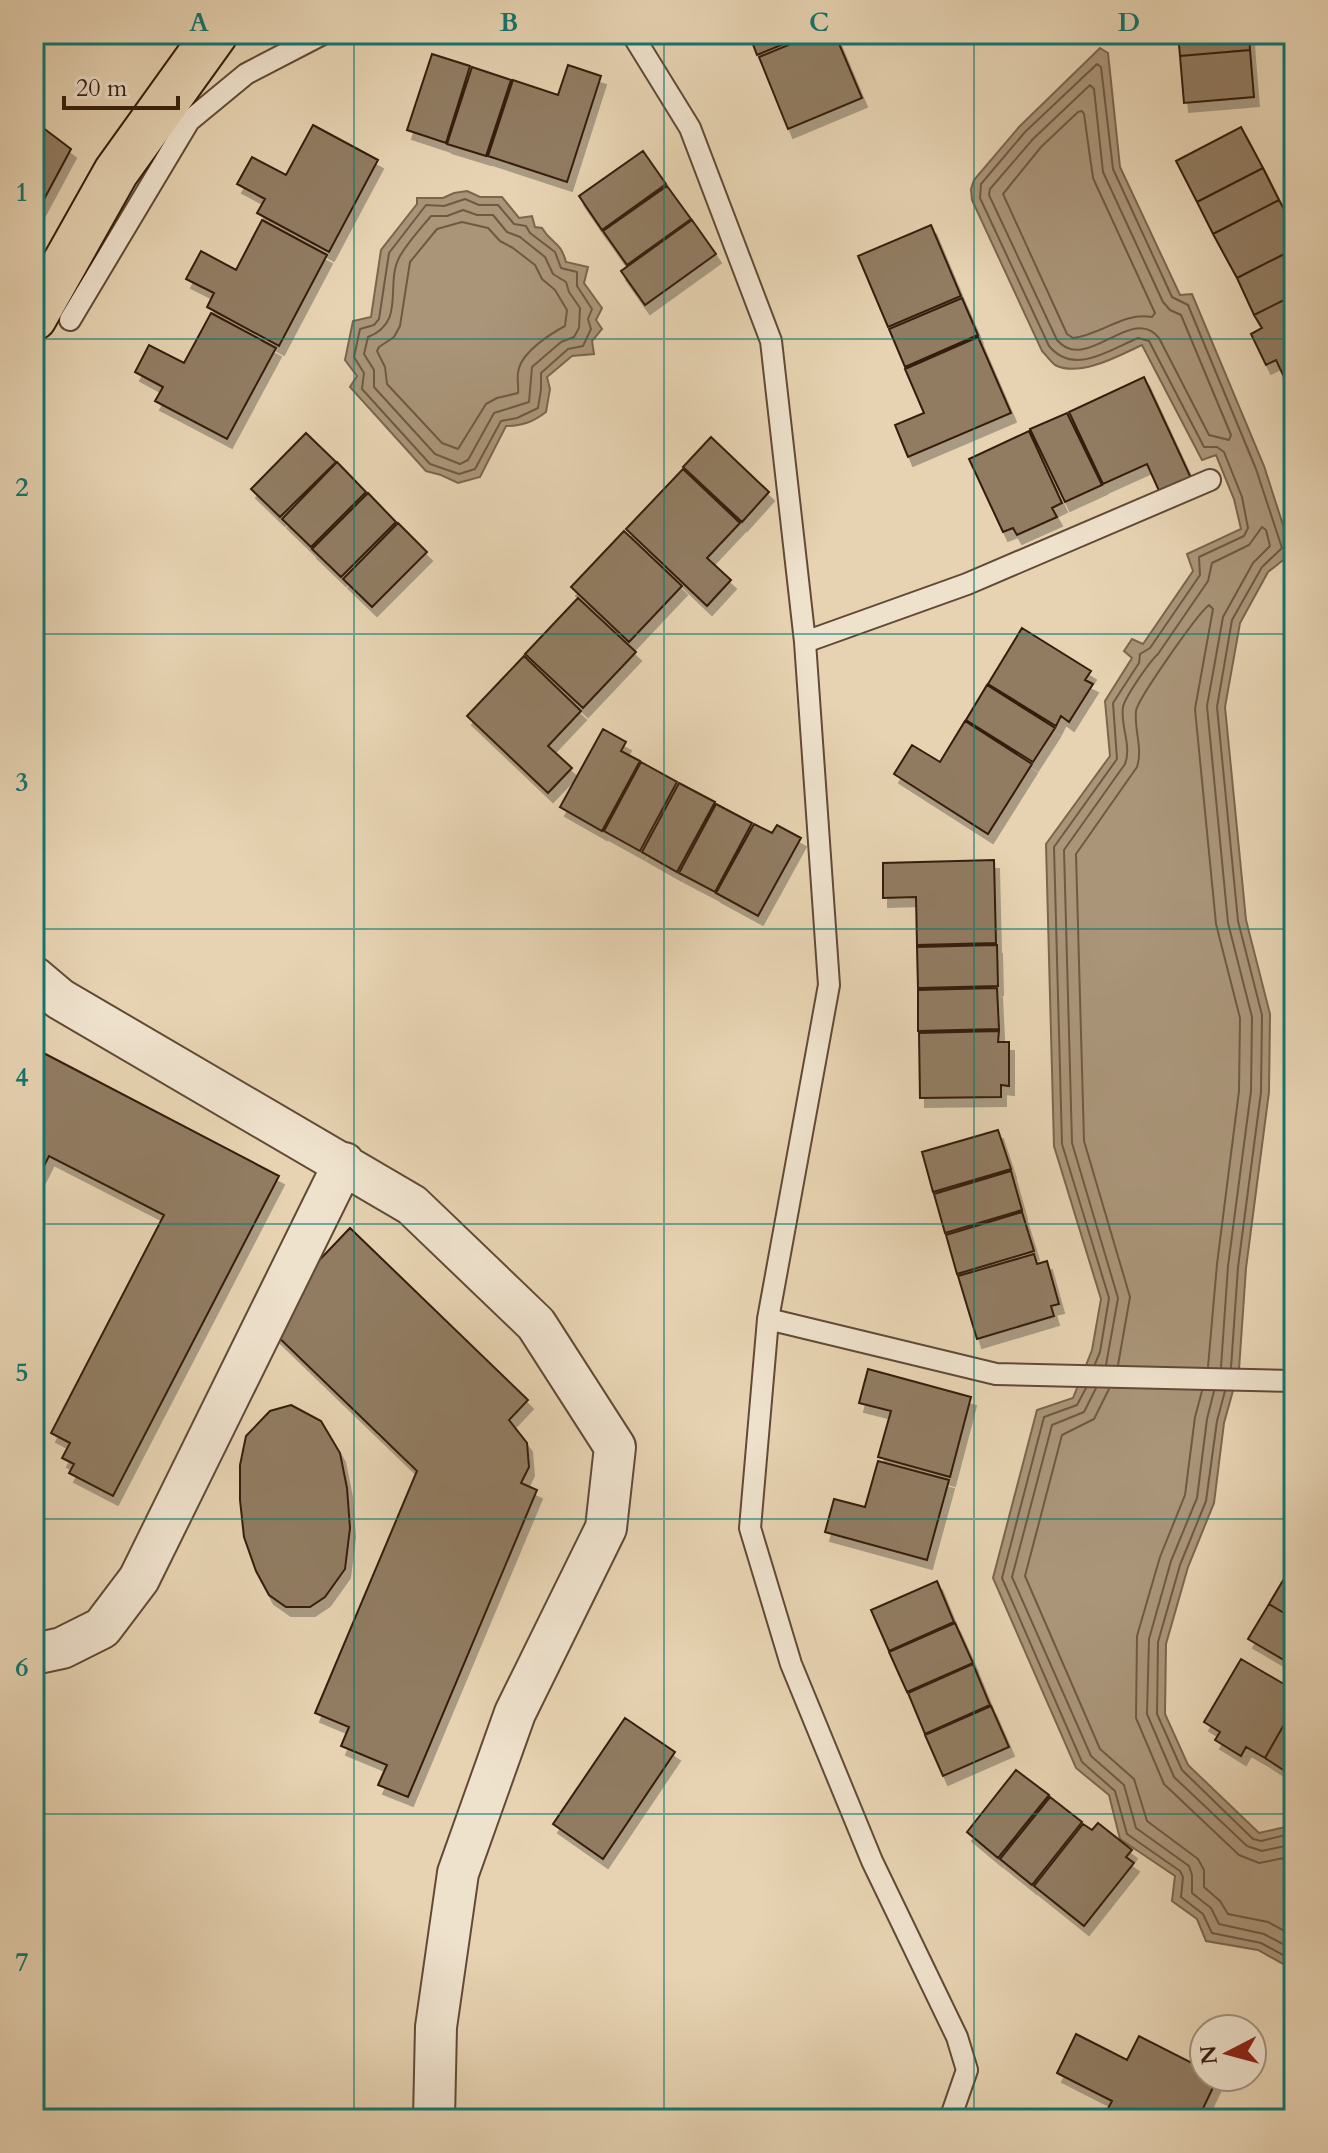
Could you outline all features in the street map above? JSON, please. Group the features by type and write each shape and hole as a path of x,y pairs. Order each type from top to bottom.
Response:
{"main road":[{"path":"52,319 116,172 215,34"}],"street":[{"path":"34,977 60,999 412,1205 536,1324 615,1447 606,1528 515,1713 458,1873 436,2027 434,2119"},
{"path":"34,1654 62,1648 102,1628 139,1579 344,1163"}],"lane":[{"path":"52,319 189,121 246,74 323,34"},
{"path":"632,34 690,128 771,341 805,642 829,985 768,1319 750,1528 791,1664 872,1861 957,2037 967,2070 950,2119"},
{"path":"805,642 967,584 1210,480"},
{"path":"768,1319 996,1374 1294,1381"}],"water":[{"path":"1100,48 1108,53 1120,167 1180,295 1192,294 1264,466 1292,553 1268,572 1240,623 1225,707 1246,920 1270,1014 1269,1092 1246,1268 1239,1369 1224,1423 1214,1503 1188,1567 1166,1644 1165,1714 1188,1765 1259,1833 1294,1825 1294,1970 1258,1950 1206,1941 1197,1919 1172,1901 1175,1876 1120,1839 1109,1795 1076,1768 993,1578 1037,1410 1073,1398 1092,1350 1101,1299 1054,1146 1046,844 1110,756 1105,701 1132,658 1124,651 1132,639 1143,644 1193,571 1187,554 1241,529 1234,499 1216,455 1202,460 1142,345 1100,364 1076,369 1055,365 1042,351 972,200 974,180 1019,127"},
{"path":"467,191 480,197 502,197 519,218 532,216 535,227 542,228 558,246 566,262 588,267 584,283 602,308 596,320 602,329 592,341 594,354 572,356 547,377 550,389 546,412 527,423 506,426 480,477 458,483 426,471 350,387 357,376 345,360 353,321 371,317 381,250 417,204 417,198 443,198"}],"building":[{"path":"749,34 808,34 757,55"},
{"path":"815,34 835,34 862,98 788,129 759,57"},
{"path":"1178,34 1249,34 1250,50 1180,56"},
{"path":"1250,50 1254,97 1184,103 1180,56"},
{"path":"432,54 470,66 446,143 407,130"},
{"path":"568,65 601,76 567,182 488,156 513,80 558,95"},
{"path":"472,67 511,80 486,156 447,144"},
{"path":"34,121 71,149 34,218"},
{"path":"313,125 378,160 329,252 257,213 265,199 237,184 252,157 286,175"},
{"path":"1241,127 1263,168 1197,202 1176,161"},
{"path":"643,151 666,184 602,230 579,196"},
{"path":"1263,168 1279,200 1213,234 1197,202"},
{"path":"667,186 691,219 627,265 603,231"},
{"path":"1279,200 1294,228 1294,249 1237,278 1213,234"},
{"path":"262,220 327,255 279,346 207,307 214,293 186,279 201,251 236,270"},
{"path":"692,220 716,254 645,305 621,271"},
{"path":"931,225 961,296 888,327 858,256"},
{"path":"1294,249 1294,295 1254,315 1237,278"},
{"path":"1294,295 1294,374 1285,379 1276,360 1266,365 1251,334 1262,328 1254,315"},
{"path":"962,298 978,335 905,367 889,329"},
{"path":"211,313 276,348 227,439 155,401 163,387 135,372 149,345 184,363"},
{"path":"978,337 1011,413 908,457 895,425 924,413 905,369"},
{"path":"1144,377 1191,478 1160,493 1147,464 1103,484 1069,412"},
{"path":"1067,413 1102,485 1065,502 1030,429"},
{"path":"1029,431 1062,503 1052,508 1057,517 1017,535 1013,528 1003,532 969,459"},
{"path":"306,433 336,462 280,517 251,489"},
{"path":"711,437 769,492 742,522 683,467"},
{"path":"337,462 366,492 311,547 282,519"},
{"path":"683,469 740,523 707,558 731,580 707,606 626,529"},
{"path":"368,493 396,522 341,577 312,549"},
{"path":"398,523 427,552 372,607 343,579"},
{"path":"624,531 682,586 629,642 571,587"},
{"path":"578,598 636,652 583,708 525,654"},
{"path":"1022,628 1091,671 1085,680 1093,684 1069,722 1061,716 1056,726 988,684"},
{"path":"524,656 581,711 548,746 572,768 548,793 467,716"},
{"path":"987,685 1055,728 1033,762 966,720"},
{"path":"965,721 1032,764 988,834 894,774 912,745 940,762"},
{"path":"603,729 626,742 621,751 640,761 602,831 560,807"},
{"path":"641,762 677,782 640,851 604,831"},
{"path":"679,783 715,802 677,872 642,852"},
{"path":"716,804 752,823 715,892 679,873"},
{"path":"754,824 772,833 777,825 801,838 758,916 716,893"},
{"path":"994,860 996,943 917,945 916,897 883,898 883,863"},
{"path":"997,945 998,986 918,988 917,947"},
{"path":"997,988 999,1029 918,1031 918,990"},
{"path":"999,1031 998,1042 1009,1042 1009,1086 1001,1085 1001,1097 920,1098 919,1033"},
{"path":"34,1048 279,1176 113,1496 69,1473 74,1464 62,1458 70,1443 51,1433 164,1215 49,1156 34,1186"},
{"path":"998,1130 1011,1169 933,1192 922,1152"},
{"path":"1011,1171 1022,1210 945,1233 934,1194"},
{"path":"1022,1212 1034,1251 957,1274 946,1235"},
{"path":"350,1228 528,1400 509,1420 527,1443 529,1467 521,1483 537,1490 408,1797 378,1785 387,1765 341,1746 349,1727 315,1713 417,1471 272,1331 297,1304 287,1294"},
{"path":"1034,1254 1037,1264 1047,1261 1059,1304 1051,1306 1054,1316 977,1339 958,1276"},
{"path":"868,1369 971,1397 950,1477 878,1457 891,1411 859,1403"},
{"path":"291,1405 321,1421 340,1453 347,1488 350,1528 345,1569 325,1597 310,1607 286,1607 269,1595 256,1571 244,1537 240,1500 240,1465 246,1436 270,1411"},
{"path":"878,1461 949,1480 927,1560 825,1532 834,1499 865,1507"},
{"path":"1288,1572 1294,1576 1294,1619 1269,1604"},
{"path":"937,1581 954,1622 889,1651 871,1610"},
{"path":"1269,1604 1294,1619 1294,1666 1248,1639"},
{"path":"955,1623 973,1663 907,1692 889,1652"},
{"path":"1241,1659 1294,1690 1294,1707 1265,1758 1246,1747 1241,1756 1215,1740 1220,1732 1204,1722"},
{"path":"973,1664 990,1705 925,1734 908,1693"},
{"path":"991,1706 1009,1747 943,1776 925,1735"},
{"path":"1294,1707 1294,1777 1265,1758"},
{"path":"625,1718 675,1752 603,1859 553,1824"},
{"path":"1016,1770 1049,1795 998,1858 967,1832"},
{"path":"1050,1797 1082,1822 1032,1885 1000,1859"},
{"path":"1098,1823 1132,1850 1126,1857 1134,1863 1084,1926 1034,1886 1083,1824 1092,1830"},
{"path":"1076,2034 1127,2060 1139,2036 1188,2061 1188,2093 1210,2093 1198,2119 1114,2119 1105,2114 1112,2101 1057,2073"}]}
